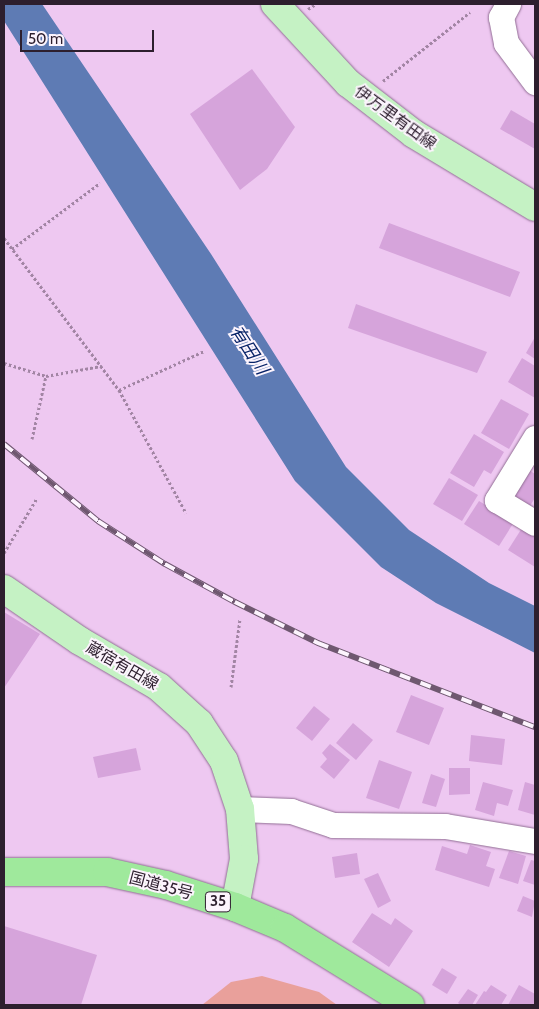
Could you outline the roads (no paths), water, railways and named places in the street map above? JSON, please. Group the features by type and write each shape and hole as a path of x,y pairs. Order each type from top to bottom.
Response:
{"highway":[{"name":"国道35号","path":"4,872 107,872 166,885 235,907 285,928 410,1005"}],"main road":[{"name":"伊万里有田線","path":"276,4 348,83 414,134 535,207"},
{"name":"蔵宿有田線","path":"4,589 80,641 160,687 199,723 224,761 240,809 244,859 235,907"}],"street":[{"path":"508,4 502,17 506,43 535,82"},
{"path":"535,438 497,500 535,523"},
{"path":"240,809 291,811 334,825 445,826 535,841"}],"water":[{"name":"有田川","path":"4,4 42,4 211,254 346,467 409,530 489,583 535,606 535,653 436,603 381,567 295,481 4,21"}],"railway":[{"path":"4,444 98,521 165,564 235,602 318,643 535,727"}]}
